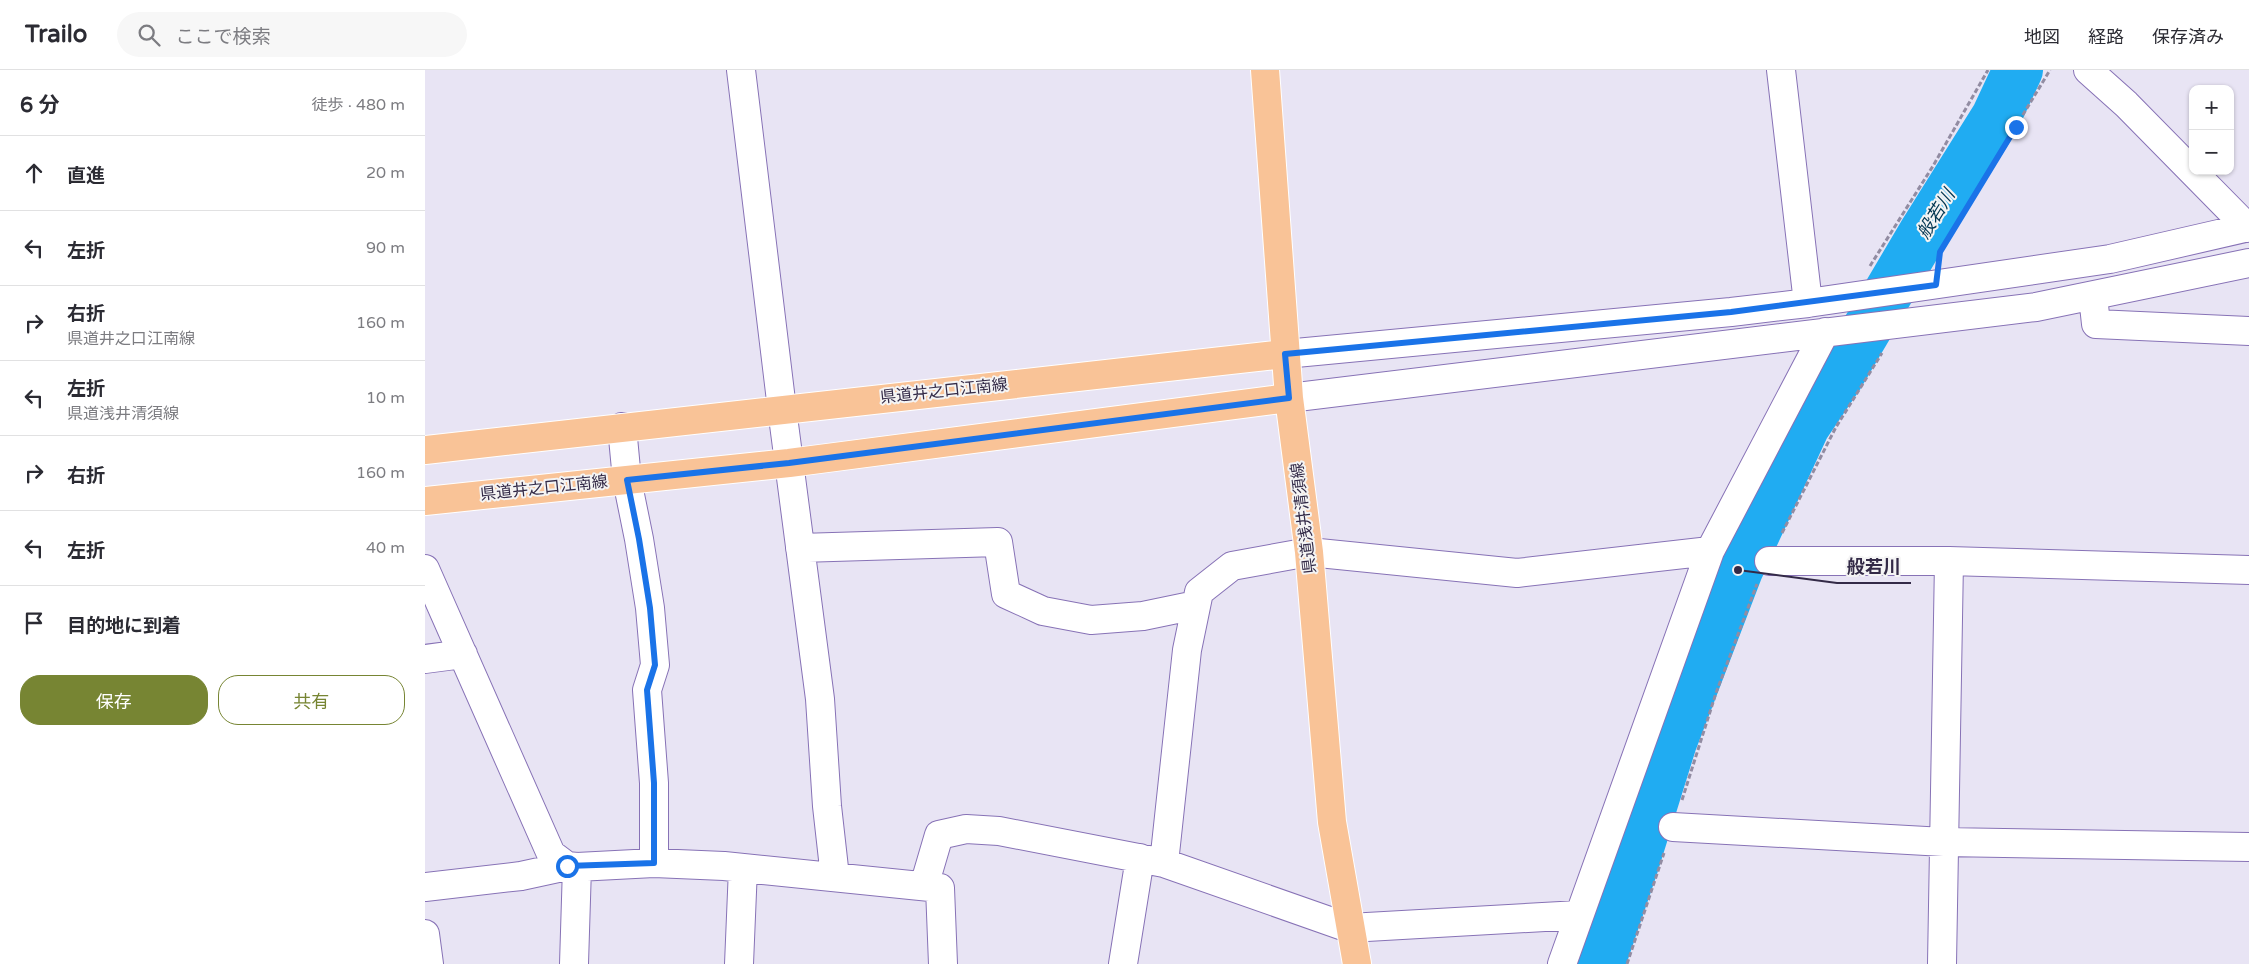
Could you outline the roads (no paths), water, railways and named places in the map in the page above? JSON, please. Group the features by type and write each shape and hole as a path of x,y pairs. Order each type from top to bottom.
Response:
{"main road":[{"name":"県道浅井清須線","path":"1265,70 1285,354 1309,552 1332,822 1349,928 1357,964"},
{"name":"県道井之口江南線","path":"426,447 1285,354"},
{"name":"県道井之口江南線","path":"425,501 789,463 1289,398"}],"street":[{"path":"741,70 819,699 835,877"},
{"path":"1781,70 1808,302"},
{"path":"2088,70 2126,104 2249,227"},
{"path":"1285,354 1721,313 1857,296 2110,259 2249,227"},
{"path":"1289,398 2036,307 2249,264"},
{"path":"2093,296 2096,324 2249,331"},
{"path":"1562,964 1710,552 1833,331"},
{"path":"622,427 627,480 650,608 655,665 647,690 654,783 654,863"},
{"path":"800,548 997,542 1006,594 1043,611 1091,620 1143,616 1196,606"},
{"path":"1123,964 1152,861 1187,650 1199,592 1232,566 1309,552 1517,573 1710,552"},
{"path":"1769,560 1949,562 2249,570"},
{"path":"1942,964 1949,562"},
{"path":"425,568 551,854 572,866"},
{"path":"425,659 463,654"},
{"path":"1673,827 1944,842 2249,847"},
{"path":"924,886 939,835 966,829 999,831 1152,861 1349,928 1579,915"},
{"path":"425,887 521,876 572,866 654,863 743,868 940,888 943,964"},
{"path":"572,866 574,964"},
{"path":"739,964 743,868"}],"waterway":[{"name":"般若川","path":"1600,964 1672,742 1738,570 1805,426 1839,376 1924,232 1996,117 2018,70"}],"place":[{"name":"般若川","path":"1738,570"}]}
